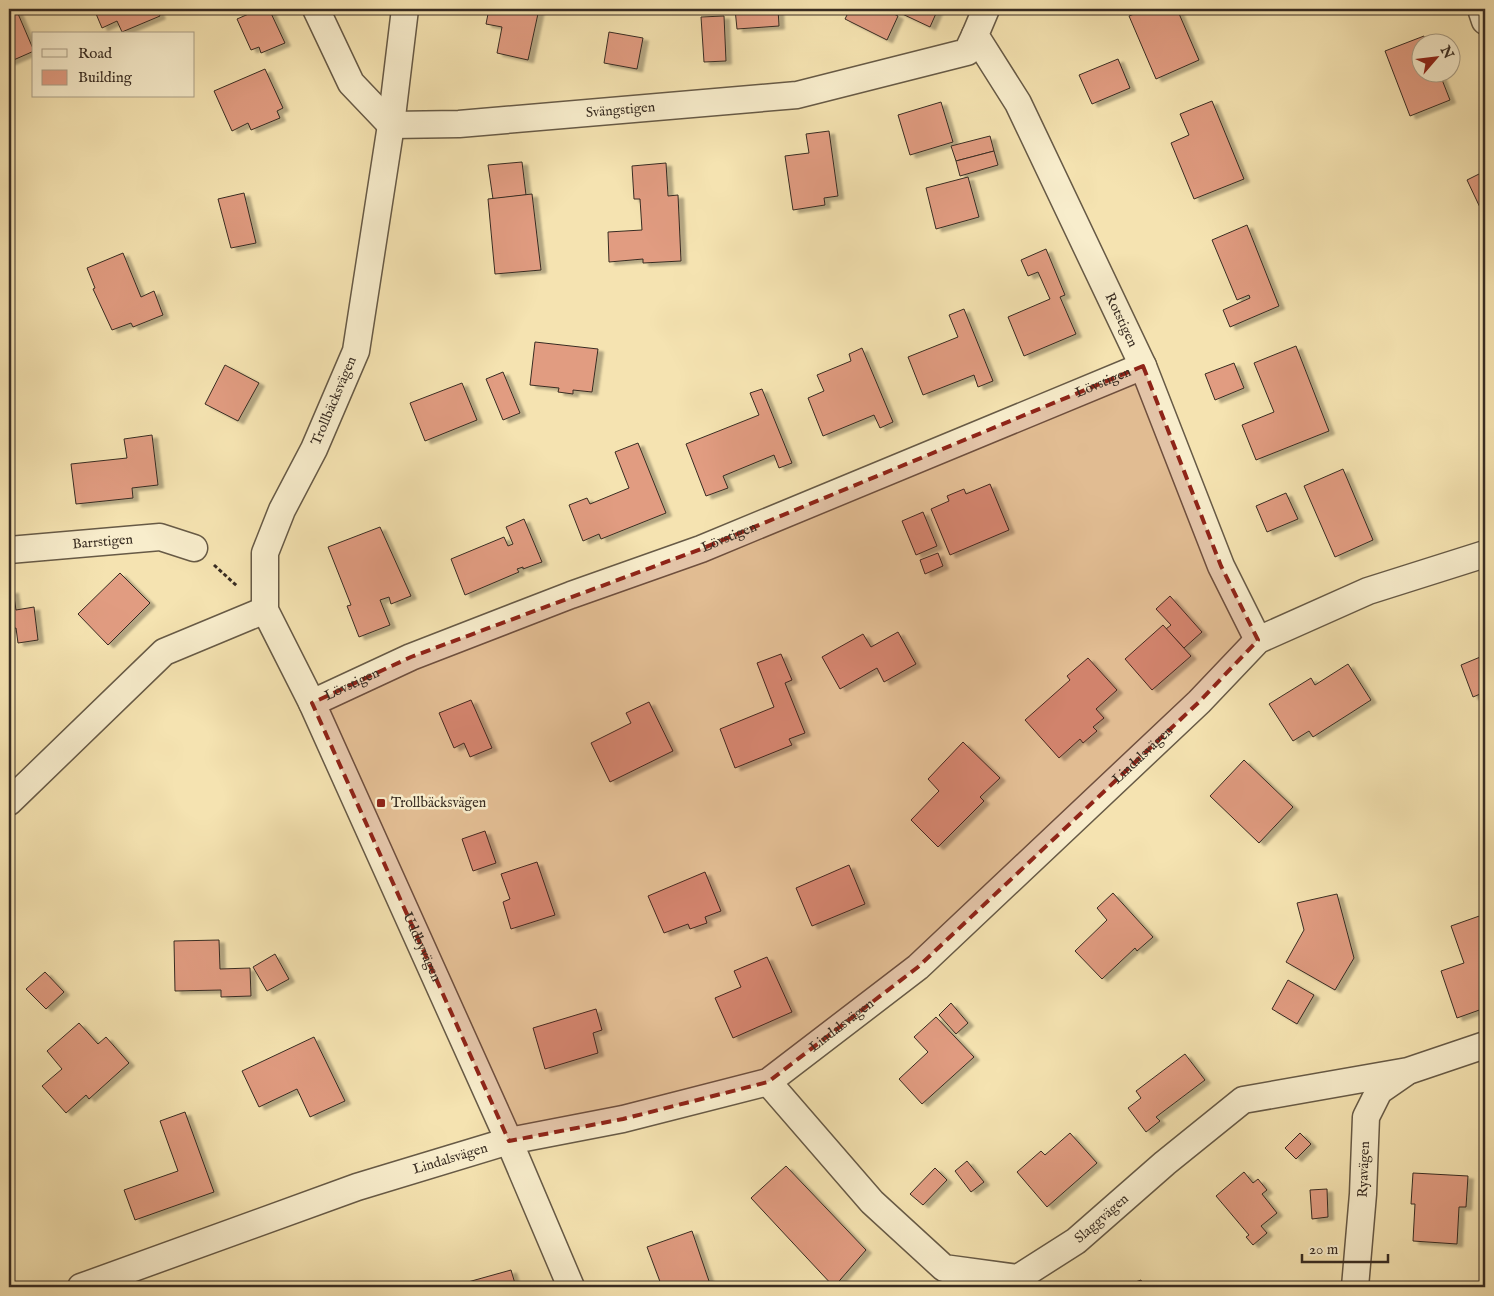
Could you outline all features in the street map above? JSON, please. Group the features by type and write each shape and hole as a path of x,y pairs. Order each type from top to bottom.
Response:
{"street":[{"path":"316,9 351,83 392,125"},
{"name":"Trollbäcksvägen","path":"265,610 265,553 282,510 314,449 356,351 392,125 405,9"},
{"path":"975,36 986,9"},
{"path":"1481,9 1485,21"},
{"name":"Svängstigen","path":"392,125 459,124 797,95 967,52 975,36"},
{"name":"Rotstigen","path":"975,36 1018,103 1143,366 1222,566 1258,640"},
{"name":"Lövstigen","path":"312,703 411,657 571,595 701,549 1143,366"},
{"name":"Barrstigen","path":"9,550 160,537 194,548"},
{"name":"Lindalsvägen","path":"82,1287 357,1187 509,1141 624,1119 768,1082 918,967 1200,702 1258,640 1368,591 1485,554"},
{"path":"9,802 164,652 265,610"},
{"name":"Uddbyvägen","path":"265,610 312,703 509,1141 570,1287"},
{"name":"Slaggvägen","path":"768,1082 872,1202 944,1268 1018,1278 1076,1241 1165,1163 1243,1100 1408,1070 1485,1045"},
{"name":"Ryavägen","path":"1355,1287 1363,1194 1366,1117 1379,1091 1408,1070"}],"path":[{"path":"194,548 265,610"}],"highlighted area":[{"path":"1143,366 1221,566 1258,640 1199,702 918,967 768,1082 623,1119 509,1141 312,703 411,657 701,549"}],"building":[{"path":"9,9 16,9 32,46 32,52 9,62"},
{"path":"94,9 157,9 160,16 122,32 117,21 102,28"},
{"path":"260,9 269,9 285,43 261,53 259,47 251,50 237,19"},
{"path":"489,9 539,9 528,60 497,53 502,27 486,24"},
{"path":"735,9 778,9 779,26 737,29"},
{"path":"850,9 884,9 898,16 887,40 845,19"},
{"path":"897,9 938,9 930,27 896,11"},
{"path":"1147,9 1177,9 1199,60 1156,79 1129,16"},
{"path":"724,16 726,61 704,62 701,17"},
{"path":"609,32 643,38 637,69 604,63"},
{"path":"1412,41 1412,82 1443,82 1450,100 1410,116 1385,51"},
{"path":"1118,59 1130,88 1092,104 1079,75"},
{"path":"265,69 283,108 277,111 280,118 251,130 248,123 232,131 214,91"},
{"path":"1212,101 1244,179 1194,199 1171,143 1189,135 1180,114"},
{"path":"941,102 953,142 910,155 898,115"},
{"path":"829,131 838,196 824,198 825,205 793,210 785,156 809,153 806,134"},
{"path":"990,136 994,151 956,161 951,146"},
{"path":"994,151 998,165 960,176 956,161"},
{"path":"522,162 526,195 493,199 488,165"},
{"path":"666,163 668,196 678,195 681,261 643,263 643,259 609,262 608,232 642,230 640,199 634,199 632,166"},
{"path":"1485,171 1485,218 1467,180"},
{"path":"968,177 979,217 936,229 926,188"},
{"path":"244,193 256,243 231,248 218,199"},
{"path":"532,194 541,270 495,274 488,199"},
{"path":"1247,225 1279,306 1230,327 1223,310 1250,298 1249,295 1237,300 1212,240"},
{"path":"1046,249 1065,295 1060,297 1076,334 1024,356 1008,317 1050,299 1038,272 1028,276 1021,260"},
{"path":"123,253 141,297 154,291 163,315 133,327 131,323 112,330 93,289 95,288 87,268"},
{"path":"964,309 993,381 978,387 974,375 923,395 908,357 958,337 949,315"},
{"path":"535,342 598,349 592,392 573,390 573,394 558,392 559,388 530,385"},
{"path":"1296,346 1329,431 1256,460 1242,425 1274,412 1254,363"},
{"path":"862,348 893,422 880,428 874,415 823,436 808,398 824,391 817,375 851,361 849,354"},
{"path":"1234,363 1244,388 1215,400 1205,374"},
{"path":"225,365 259,383 238,421 205,404"},
{"path":"503,372 520,413 503,420 486,379"},
{"path":"462,383 477,420 425,441 410,403"},
{"path":"762,389 792,463 779,468 774,455 723,476 728,488 706,496 686,444 759,415 750,393"},
{"path":"152,435 158,485 132,488 133,498 76,504 71,464 127,458 124,439"},
{"path":"638,443 666,513 601,539 599,534 583,541 569,505 587,498 590,504 629,488 615,452"},
{"path":"1343,469 1373,540 1335,557 1304,486"},
{"path":"990,484 1009,530 950,555 931,509 949,501 947,496 964,489 966,494"},
{"path":"1286,493 1298,519 1267,532 1256,506"},
{"path":"923,512 937,546 916,555 902,521"},
{"path":"524,519 542,562 523,569 523,567 517,569 519,572 465,595 451,559 504,537 508,546 513,544 506,527"},
{"path":"380,527 411,596 391,604 389,597 380,600 390,625 359,637 347,606 351,605 328,547"},
{"path":"938,553 943,566 925,574 920,560"},
{"path":"120,573 150,603 108,645 78,614"},
{"path":"13,590 16,610 34,607 38,640 18,643 16,628 9,629 9,591"},
{"path":"1170,596 1202,632 1184,648 1166,629 1171,625 1156,609"},
{"path":"1163,625 1191,656 1152,690 1125,659"},
{"path":"898,632 916,664 884,682 877,668 840,689 822,657 863,634 871,647"},
{"path":"781,654 792,680 785,683 805,733 789,739 792,745 735,768 720,729 774,707 757,663"},
{"path":"1485,655 1485,692 1473,697 1461,665"},
{"path":"1088,658 1117,690 1096,709 1104,718 1093,727 1097,731 1083,743 1080,739 1059,758 1025,720 1070,680 1067,676"},
{"path":"1348,664 1371,700 1313,737 1309,731 1293,741 1269,704 1311,678 1315,685"},
{"path":"471,700 492,748 470,757 464,743 454,748 439,713"},
{"path":"649,702 673,751 610,782 591,743 631,723 626,713"},
{"path":"963,742 1000,778 980,797 984,801 938,847 911,820 939,791 928,779"},
{"path":"1244,760 1293,807 1259,843 1210,796"},
{"path":"485,831 496,863 473,871 462,839"},
{"path":"537,862 555,915 511,929 503,902 510,899 501,874"},
{"path":"849,865 865,904 812,926 796,888"},
{"path":"705,872 721,911 705,917 707,923 690,929 688,924 664,933 648,896"},
{"path":"1113,893 1153,937 1137,951 1135,948 1102,979 1075,951 1107,920 1097,908"},
{"path":"1337,894 1354,958 1335,990 1286,962 1304,930 1297,903"},
{"path":"1485,914 1485,1008 1457,1018 1441,971 1464,963 1451,926"},
{"path":"219,940 220,969 250,968 251,996 221,997 221,990 175,991 174,941"},
{"path":"275,954 289,979 267,991 253,967"},
{"path":"767,957 792,1012 733,1038 715,998 741,987 734,971"},
{"path":"45,972 64,992 46,1009 26,989"},
{"path":"1288,980 1314,995 1297,1024 1272,1009"},
{"path":"951,1003 968,1023 956,1034 939,1015"},
{"path":"596,1009 602,1030 593,1033 598,1053 545,1069 533,1028"},
{"path":"936,1017 974,1057 922,1104 899,1079 928,1052 914,1037"},
{"path":"79,1023 98,1044 106,1037 129,1063 89,1099 86,1095 66,1113 42,1086 62,1069 47,1051"},
{"path":"314,1037 345,1101 310,1117 297,1089 259,1107 242,1071"},
{"path":"1185,1054 1205,1080 1156,1117 1160,1121 1146,1132 1128,1108 1141,1098 1136,1091"},
{"path":"185,1112 214,1192 135,1220 124,1190 178,1171 160,1121"},
{"path":"1070,1133 1097,1163 1047,1207 1017,1172 1041,1151 1045,1155"},
{"path":"1300,1133 1311,1144 1296,1159 1285,1148"},
{"path":"967,1161 984,1182 971,1192 955,1171"},
{"path":"786,1166 866,1250 834,1287 751,1198"},
{"path":"935,1168 947,1180 923,1205 910,1194"},
{"path":"1244,1172 1253,1183 1258,1179 1267,1190 1262,1194 1277,1213 1261,1226 1267,1233 1253,1245 1246,1237 1249,1235 1216,1196"},
{"path":"1413,1173 1468,1176 1466,1207 1459,1207 1457,1244 1413,1241 1415,1204 1411,1204"},
{"path":"1327,1189 1328,1217 1312,1219 1310,1190"},
{"path":"692,1231 711,1287 662,1287 647,1247"},
{"path":"511,1270 516,1287 450,1287"},
{"path":"1141,1280 1144,1287 1121,1287"},
{"path":"1283,1282 1318,1285 1318,1287 1282,1287"}],"place":[{"name":"Trollbäcksvägen","path":"381,803"}]}
